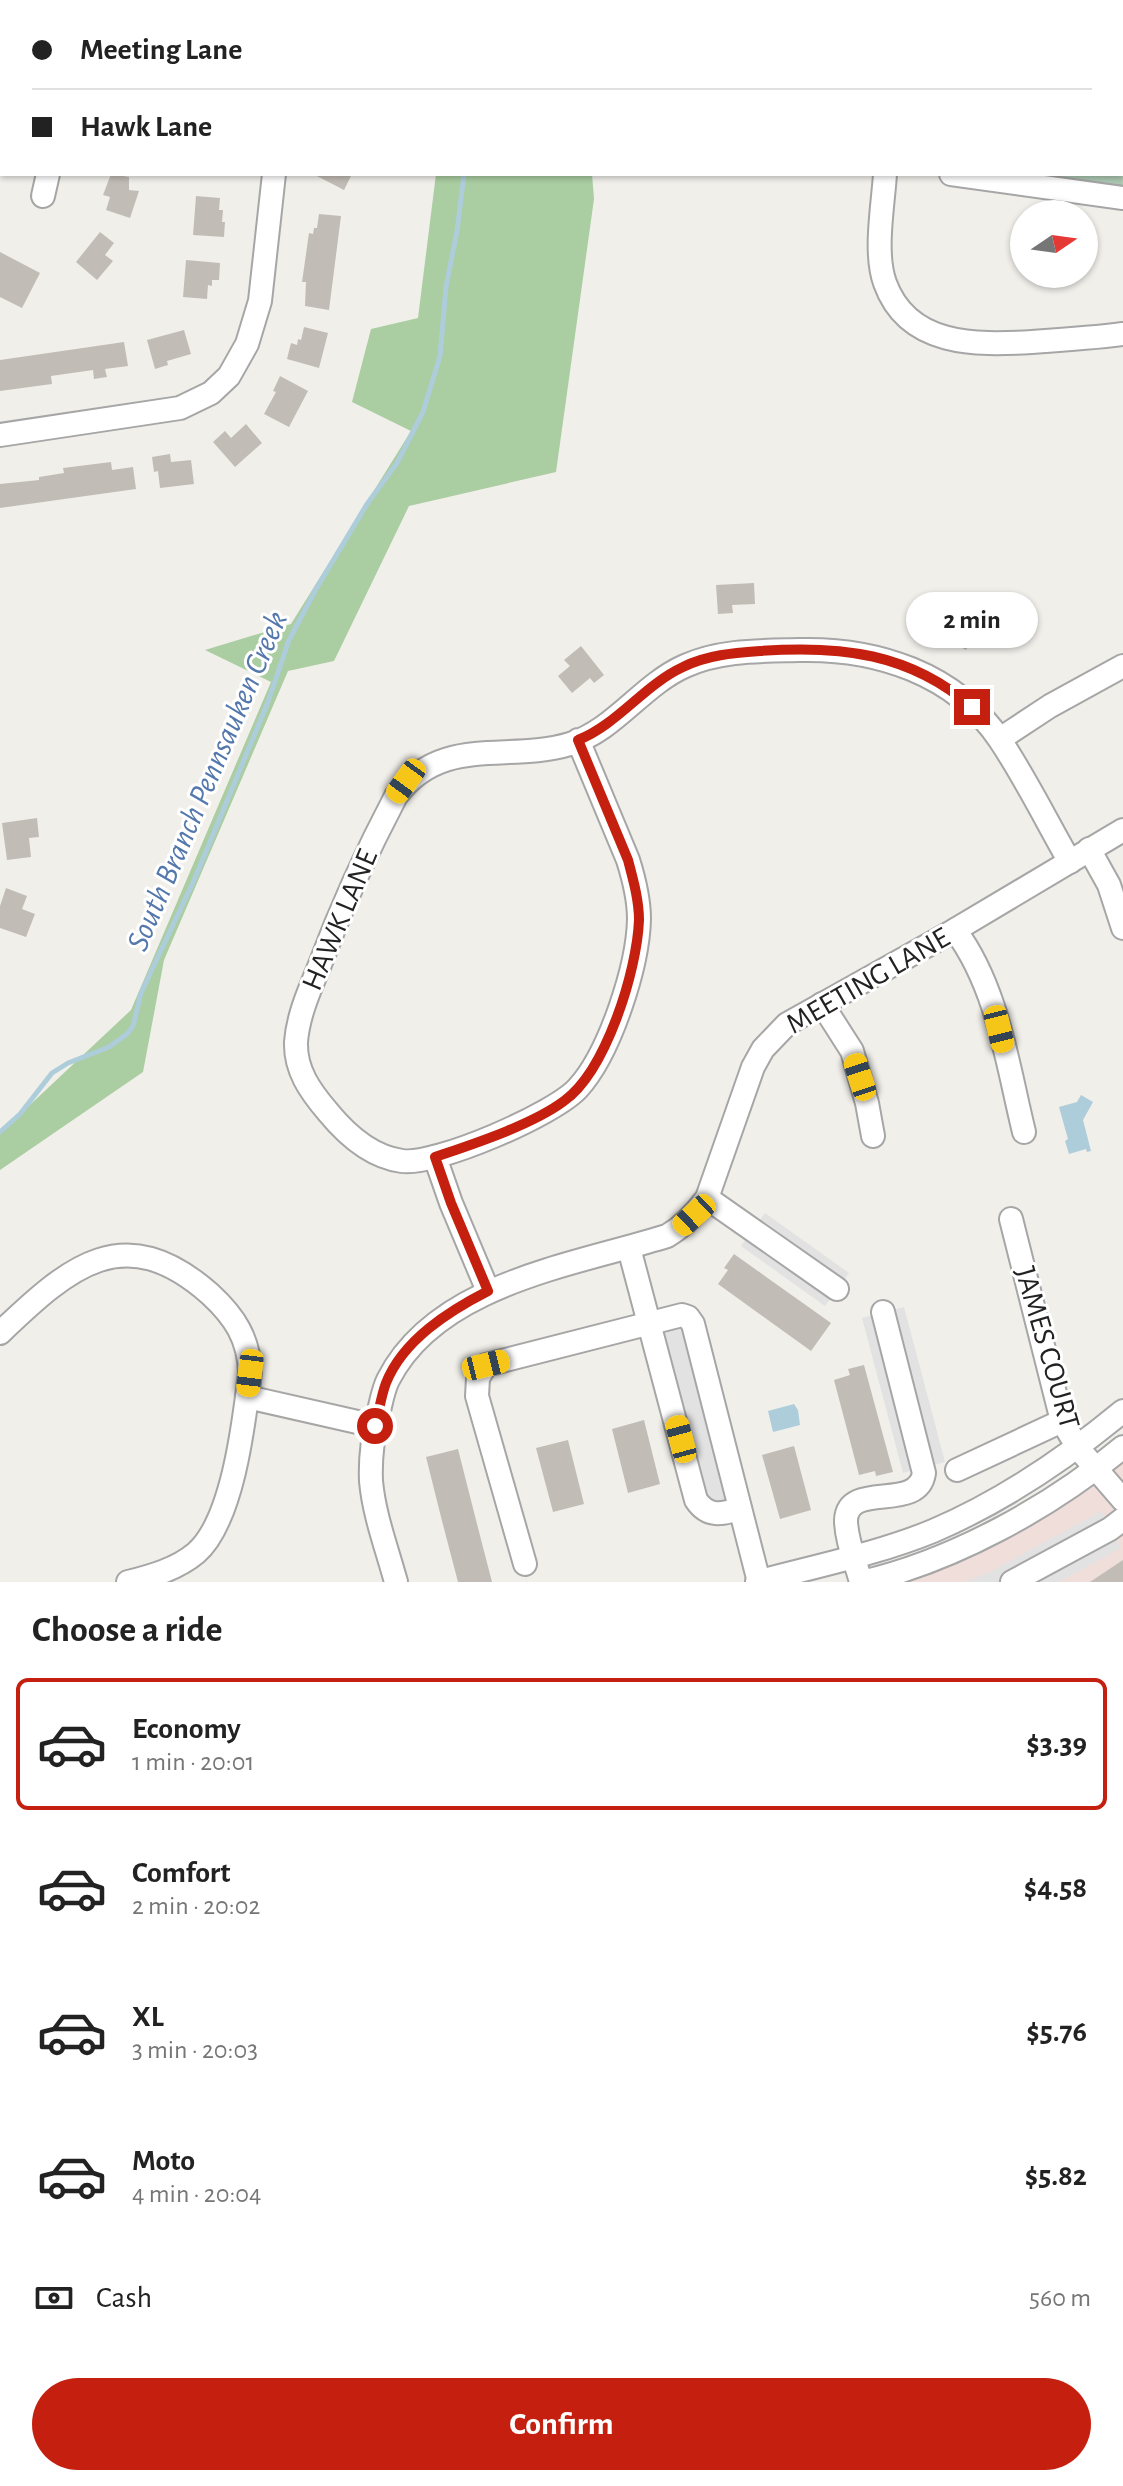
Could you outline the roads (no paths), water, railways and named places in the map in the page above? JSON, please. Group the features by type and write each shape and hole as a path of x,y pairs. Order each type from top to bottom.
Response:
{"street":[{"path":"0,435 180,408 211,393 229,376 247,344 260,301 274,176"},
{"path":"885,176 880,251 885,284 905,314 920,326 955,341 975,343 1123,334"},
{"path":"977,176 1123,198"},
{"name":"HAWK LANE","path":"578,740 628,860 639,917 631,973 605,1046 588,1077 563,1102 530,1119 435,1157 406,1162 391,1159 361,1143 311,1092 297,1061 296,1042 304,1006 345,902 392,804 406,781 421,769 456,756 553,748 578,740 602,727 662,679 700,659 721,654 813,649 872,655 918,671 956,693 979,715 1000,739 1070,862"},
{"path":"1000,739 1050,706 1123,666"},
{"name":"MEETING LANE","path":"396,1582 374,1501 371,1450 386,1383 399,1360 438,1321 455,1308 488,1291 667,1236 681,1227 707,1198 753,1067 763,1049 787,1024 955,930 1123,830"},
{"path":"1089,849 1120,902 1123,928"},
{"path":"955,930 971,951 986,984 1024,1132"},
{"path":"822,1004 852,1051 873,1136"},
{"path":"435,1157 488,1291"},
{"path":"707,1198 837,1289"},
{"name":"JAMES COURT","path":"1011,1219 1062,1421 1078,1448 1123,1500"},
{"path":"629,1248 696,1500 713,1514 740,1509"},
{"path":"0,1333 36,1299 83,1267 123,1254 144,1255 182,1271 213,1297 238,1324 250,1356 247,1397 220,1521 196,1553 180,1564 128,1582"},
{"path":"883,1312 924,1473 921,1485 912,1492 863,1500 850,1508 846,1523 861,1582 966,1545 1053,1497 1097,1469 1123,1447"},
{"path":"525,1564 477,1396 478,1378 486,1365 650,1322 680,1315 688,1317 693,1323 758,1582 932,1531 975,1511 1036,1477 1123,1411"},
{"path":"247,1397 375,1426"},
{"path":"957,1470 1062,1421"},
{"path":"1012,1582 1123,1519"}],"water":[{"path":"1081,1095 1093,1102 1083,1120 1091,1151 1087,1152 1086,1149 1069,1154 1059,1107 1077,1102"},
{"path":"794,1404 800,1425 773,1432 768,1411"}],"waterway":[{"name":"South Branch Pennsauken Creek","path":"0,1132 20,1114 52,1073 68,1063 109,1047 133,1026 141,993 195,878 268,702 289,640 367,504 397,463 423,412 440,356 446,287 464,176"}]}
